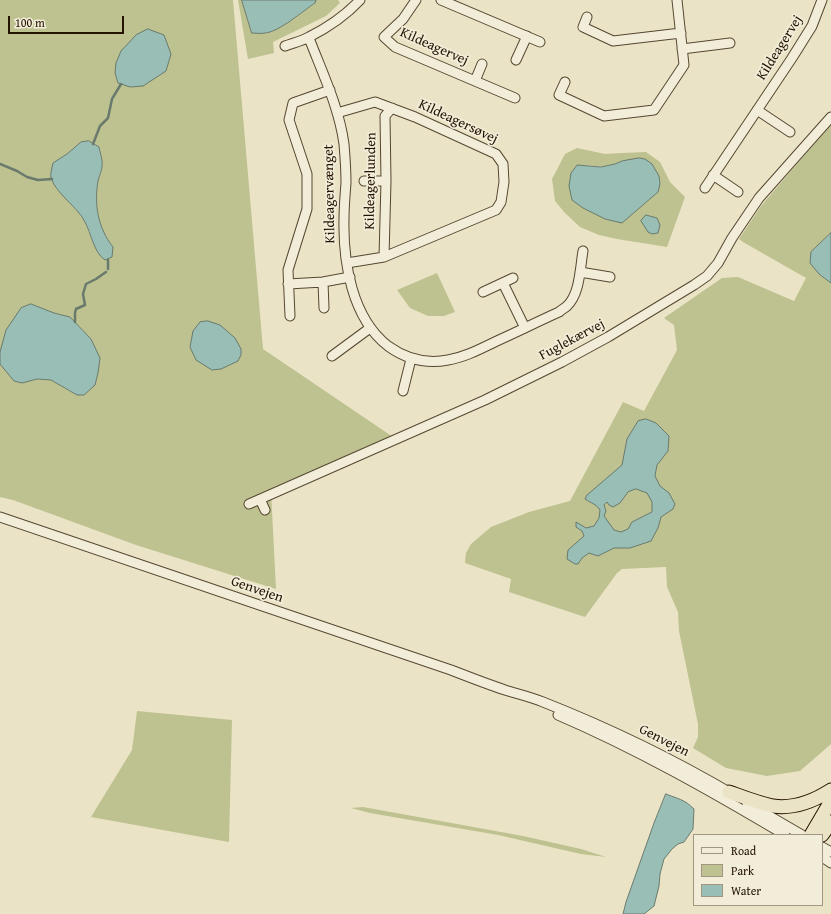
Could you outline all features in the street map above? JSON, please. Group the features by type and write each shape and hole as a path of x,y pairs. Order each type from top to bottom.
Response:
{"highway":[{"path":"729,792 774,806 786,806 810,802 831,790"},
{"path":"812,834 831,800"},
{"path":"823,834 831,822"}],"street":[{"path":"285,46 309,38 352,8 360,0"},
{"name":"Kildeagervej","path":"416,0 403,19 384,38 395,47 515,98"},
{"path":"441,0 540,42"},
{"path":"565,82 558,95 604,116 654,110 684,65 677,0"},
{"name":"Kildeagervej","path":"705,188 812,26 822,0"},
{"path":"587,18 583,27 613,41 680,33"},
{"path":"516,60 527,36"},
{"name":"Kildeagervænget","path":"309,38 330,90 344,145 346,181 344,219 345,245 350,277 361,312 370,328 382,341 395,351 411,359 427,362 447,361 464,357 559,312 567,306 576,291 583,252"},
{"path":"682,49 730,43"},
{"name":"Kildeagervej","path":"475,81 482,64"},
{"path":"290,316 288,270 307,209 307,174 289,120 293,103 330,90"},
{"name":"Kildeagersøvej","path":"337,113 375,102 496,154 503,164 504,182 501,202 496,210 384,257 347,263"},
{"name":"Kildeagerlunden","path":"384,257 386,181 385,116 392,108"},
{"path":"757,110 790,132"},
{"name":"Fuglekærvej","path":"249,504 485,400 608,338 694,285 706,276 718,263 758,198 831,117"},
{"path":"713,175 738,192"},
{"path":"364,181 386,181"},
{"path":"580,272 610,277"},
{"path":"288,284 323,282 350,277"},
{"path":"483,292 513,278"},
{"path":"323,282 324,308"},
{"path":"503,283 525,328"},
{"path":"332,356 370,328"},
{"path":"403,391 411,359"},
{"path":"260,500 265,510"},
{"name":"Genvejen","path":"0,517 436,665 504,690 541,701 597,725 677,763 800,834"},
{"name":"Genvejen","path":"504,690 634,750 724,799 783,834"}],"green space":[{"path":"0,0 233,0 263,349 393,437 271,491 276,589 136,545 13,500 0,497","holes":["89,141 99,147 102,168 97,190 98,216 104,232 113,247 91,238 85,221 70,202 56,188 53,163","54,313 70,317 91,339 77,395 51,380 37,379"]},
{"path":"238,0 242,0 252,33 266,33 291,21 315,3 316,0 338,0 340,3 326,16 273,42 274,53 248,59"},
{"path":"831,124 831,233 811,252 819,274 831,283 831,744 800,771 767,776 726,768 693,748 698,737 698,724 679,631 678,612 667,587 666,567 622,569 617,573 585,617 509,592 511,579 465,563 466,553 471,544 491,527 529,512 570,501 623,402 644,411 677,350 674,325 664,318 722,278 738,277 794,301 806,278 739,239 761,206"},
{"path":"577,148 605,154 646,152 660,162 670,182 685,197 667,247 599,235 580,227 555,201 552,179 565,154","holes":["622,161 658,192 622,222 585,165 604,166"]},
{"path":"437,273 455,312 444,316 428,316 410,308 397,290"},
{"path":"137,711 232,720 229,842 91,817 132,750"},
{"path":"363,807 523,836 581,849 606,857 581,854 498,835 370,813 351,808"}],"water":[{"path":"242,0 316,0 315,3 291,21 277,29 271,32 252,33"},
{"path":"148,29 164,35 171,54 166,71 143,86 130,87 118,83 115,73 116,63 121,51 136,35"},
{"path":"89,141 99,147 102,161 97,190 98,216 104,232 113,247 112,257 105,260 95,248 81,216 58,190 51,178 53,163 81,142"},
{"path":"639,158 645,159 652,164 659,176 660,184 658,192 622,223 605,219 583,208 572,200 569,186 571,173 577,165 601,167"},
{"path":"646,215 657,218 660,225 658,233 652,234 648,232 641,221"},
{"path":"831,233 831,283 819,274 810,263 811,252"},
{"path":"31,304 54,313 70,317 91,339 100,358 95,385 84,395 77,395 51,380 37,379 22,383 14,381 0,364 0,352 6,330 21,308"},
{"path":"208,321 220,325 235,338 241,349 241,355 238,361 221,369 212,370 196,360 190,347 193,331 200,322"},
{"path":"646,419 656,423 669,436 668,451 657,465 655,476 660,486 669,493 675,504 673,509 661,517 658,528 651,541 630,548 614,548 598,556 589,553 582,558 578,564 575,564 567,559 568,550 584,536 582,531 576,527 576,522 586,528 594,526 599,518 600,510 585,499 587,495 622,465 627,439 638,421","holes":["636,489 647,493 652,502 652,512 632,522 628,529 621,532 614,530 604,516 606,511 604,505 607,502 613,507 620,503 628,492"]},
{"path":"666,794 684,801 694,809 693,829 684,842 678,844 672,849 664,859 654,906 644,914 623,914 654,823"}],"waterway":[{"path":"93,144 100,126 108,118 112,99 121,84"},
{"path":"0,164 27,177 38,180 52,179"},
{"path":"108,260 108,269"},
{"path":"75,322 76,309 85,305 83,294 86,284 106,272"}]}
